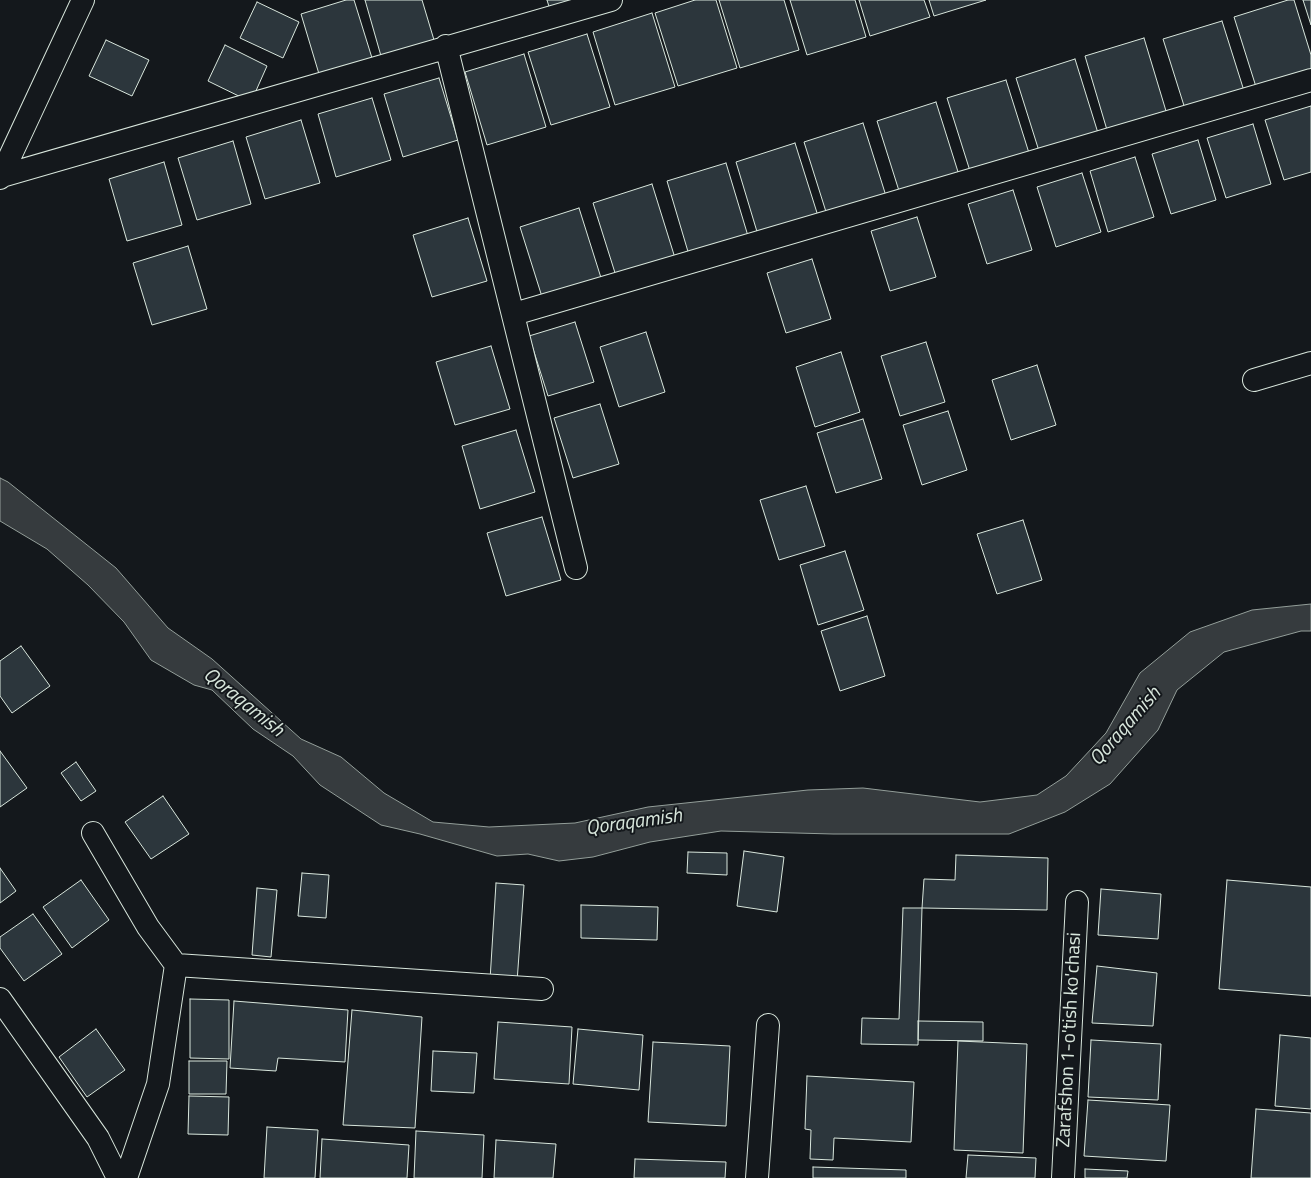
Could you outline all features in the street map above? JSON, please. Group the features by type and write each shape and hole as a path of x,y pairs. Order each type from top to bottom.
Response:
{"street":[{"path":"1,177 83,0"},
{"path":"1,177 446,46 611,0"},
{"path":"446,46 576,568"},
{"path":"514,314 1311,80"},
{"path":"1254,380 1311,363"},
{"path":"93,833 148,927 176,965 158,1084 126,1178"},
{"name":"Zarafshon 1-o'tish ko'chasi","path":"1063,1178 1077,902"},
{"path":"176,965 542,989"},
{"path":"0,999 98,1138 118,1178"},
{"path":"757,1178 768,1025"}],"water":[{"name":"Qoraqamish","path":"0,478 8,482 116,568 168,628 212,659 301,739 341,757 384,793 433,822 489,827 575,823 648,807 808,790 863,788 980,802 1037,795 1066,776 1106,733 1140,673 1190,632 1252,610 1311,604 1311,631 1301,631 1224,652 1177,690 1158,730 1110,784 1065,812 1009,834 833,834 721,831 650,842 593,857 559,861 528,854 497,856 381,825 320,785 293,756 253,729 212,690 194,685 151,660 124,622 88,585 47,549 0,521"}],"building":[{"path":"346,0 354,0 372,58 319,74 301,14"},
{"path":"365,0 422,0 434,40 381,56"},
{"path":"547,0 593,0 551,13"},
{"path":"695,0 716,0 737,68 678,86 655,13"},
{"path":"719,0 784,0 799,50 740,68"},
{"path":"790,0 855,0 866,37 807,55"},
{"path":"859,0 924,0 930,17 870,36"},
{"path":"929,0 986,0 934,16"},
{"path":"1288,0 1294,0 1311,55 1311,73 1257,90 1234,17"},
{"path":"1303,0 1311,0 1311,25"},
{"path":"257,2 299,22 283,58 240,38"},
{"path":"652,13 675,87 615,105 593,32"},
{"path":"1222,21 1245,94 1186,112 1163,39"},
{"path":"587,34 610,107 551,125 528,52"},
{"path":"1144,38 1166,111 1107,130 1085,56"},
{"path":"106,40 149,60 132,96 89,76"},
{"path":"225,45 267,66 251,102 208,81"},
{"path":"524,54 546,127 487,145 465,72"},
{"path":"1075,59 1098,133 1039,151 1016,78"},
{"path":"439,78 458,140 403,157 384,94"},
{"path":"1006,80 1029,153 970,171 947,98"},
{"path":"372,98 391,160 336,177 318,114"},
{"path":"936,102 959,175 900,194 877,121"},
{"path":"1311,106 1311,172 1284,180 1265,120"},
{"path":"301,120 320,183 265,199 246,137"},
{"path":"863,123 886,196 827,215 804,142"},
{"path":"1253,124 1271,184 1226,198 1207,138"},
{"path":"1198,140 1216,200 1171,214 1152,154"},
{"path":"233,141 251,204 197,220 178,158"},
{"path":"795,143 818,216 758,235 736,162"},
{"path":"1135,157 1154,217 1108,232 1090,171"},
{"path":"164,162 182,225 127,241 109,179"},
{"path":"726,163 748,236 689,255 667,181"},
{"path":"1082,173 1101,232 1056,247 1037,187"},
{"path":"652,184 675,258 616,276 593,203"},
{"path":"1013,190 1032,250 987,264 968,204"},
{"path":"579,208 602,281 543,300 520,227"},
{"path":"917,217 936,277 890,291 871,231"},
{"path":"468,218 487,281 432,297 413,235"},
{"path":"188,246 207,309 152,325 133,263"},
{"path":"812,259 831,319 786,333 767,273"},
{"path":"575,322 594,382 548,396 529,336"},
{"path":"646,332 665,392 619,407 600,347"},
{"path":"926,342 945,402 900,416 881,356"},
{"path":"491,346 510,409 455,425 436,362"},
{"path":"841,352 860,412 815,427 796,367"},
{"path":"1037,365 1056,425 1011,440 992,380"},
{"path":"600,404 619,464 573,478 554,418"},
{"path":"948,411 967,470 922,485 903,425"},
{"path":"863,419 882,479 836,493 817,433"},
{"path":"516,430 535,492 480,509 462,446"},
{"path":"806,486 825,546 779,560 760,500"},
{"path":"542,517 561,580 506,596 487,533"},
{"path":"1023,520 1042,580 997,594 977,534"},
{"path":"845,551 864,610 818,625 800,565"},
{"path":"867,616 885,676 840,691 821,631"},
{"path":"21,646 50,686 12,713 0,696 0,661"},
{"path":"0,751 27,788 0,807"},
{"path":"76,762 96,791 81,801 61,773"},
{"path":"163,796 189,834 151,859 125,822"},
{"path":"744,851 784,857 777,912 737,906"},
{"path":"688,852 727,853 727,875 687,873"},
{"path":"956,855 1048,858 1047,910 922,908 924,879 955,880"},
{"path":"0,868 16,891 0,903"},
{"path":"302,873 329,875 326,918 298,916"},
{"path":"81,880 109,920 72,948 43,907"},
{"path":"1227,880 1311,887 1311,996 1219,989"},
{"path":"496,883 524,885 517,982 490,980"},
{"path":"257,888 277,890 271,957 252,955"},
{"path":"1101,889 1161,894 1158,939 1098,935"},
{"path":"581,905 658,907 657,940 581,938"},
{"path":"903,908 922,908 918,1045 861,1044 862,1018 899,1019"},
{"path":"33,914 62,954 24,981 0,948 0,937"},
{"path":"1097,966 1157,973 1153,1026 1092,1023"},
{"path":"190,999 229,1000 229,1059 190,1058"},
{"path":"234,1001 348,1010 345,1062 278,1058 276,1071 230,1068"},
{"path":"352,1010 422,1017 415,1128 343,1125"},
{"path":"918,1021 983,1022 983,1041 918,1040"},
{"path":"498,1022 572,1027 569,1084 494,1079"},
{"path":"96,1029 125,1070 87,1097 59,1057"},
{"path":"578,1029 643,1035 639,1090 573,1084"},
{"path":"1280,1035 1311,1038 1311,1109 1275,1106"},
{"path":"1091,1040 1161,1044 1158,1100 1088,1097"},
{"path":"958,1041 1027,1044 1023,1153 954,1150"},
{"path":"653,1042 730,1046 726,1126 648,1122"},
{"path":"433,1051 477,1053 474,1093 431,1091"},
{"path":"189,1061 227,1061 226,1094 189,1094"},
{"path":"807,1076 914,1082 911,1142 834,1138 833,1160 810,1159 811,1130 805,1129"},
{"path":"189,1096 229,1097 228,1135 188,1134"},
{"path":"1088,1100 1170,1105 1166,1161 1084,1156"},
{"path":"1256,1109 1311,1113 1311,1178 1251,1178"},
{"path":"267,1127 318,1130 315,1178 264,1178"},
{"path":"416,1131 484,1135 482,1178 414,1178"},
{"path":"322,1139 409,1145 407,1178 320,1178"},
{"path":"496,1140 556,1144 553,1178 494,1178"},
{"path":"968,1155 1036,1158 1035,1178 966,1178"},
{"path":"635,1159 726,1162 725,1178 634,1178"},
{"path":"813,1167 906,1170 906,1178 813,1178"},
{"path":"1085,1169 1128,1171 1127,1178 1085,1178"}]}
